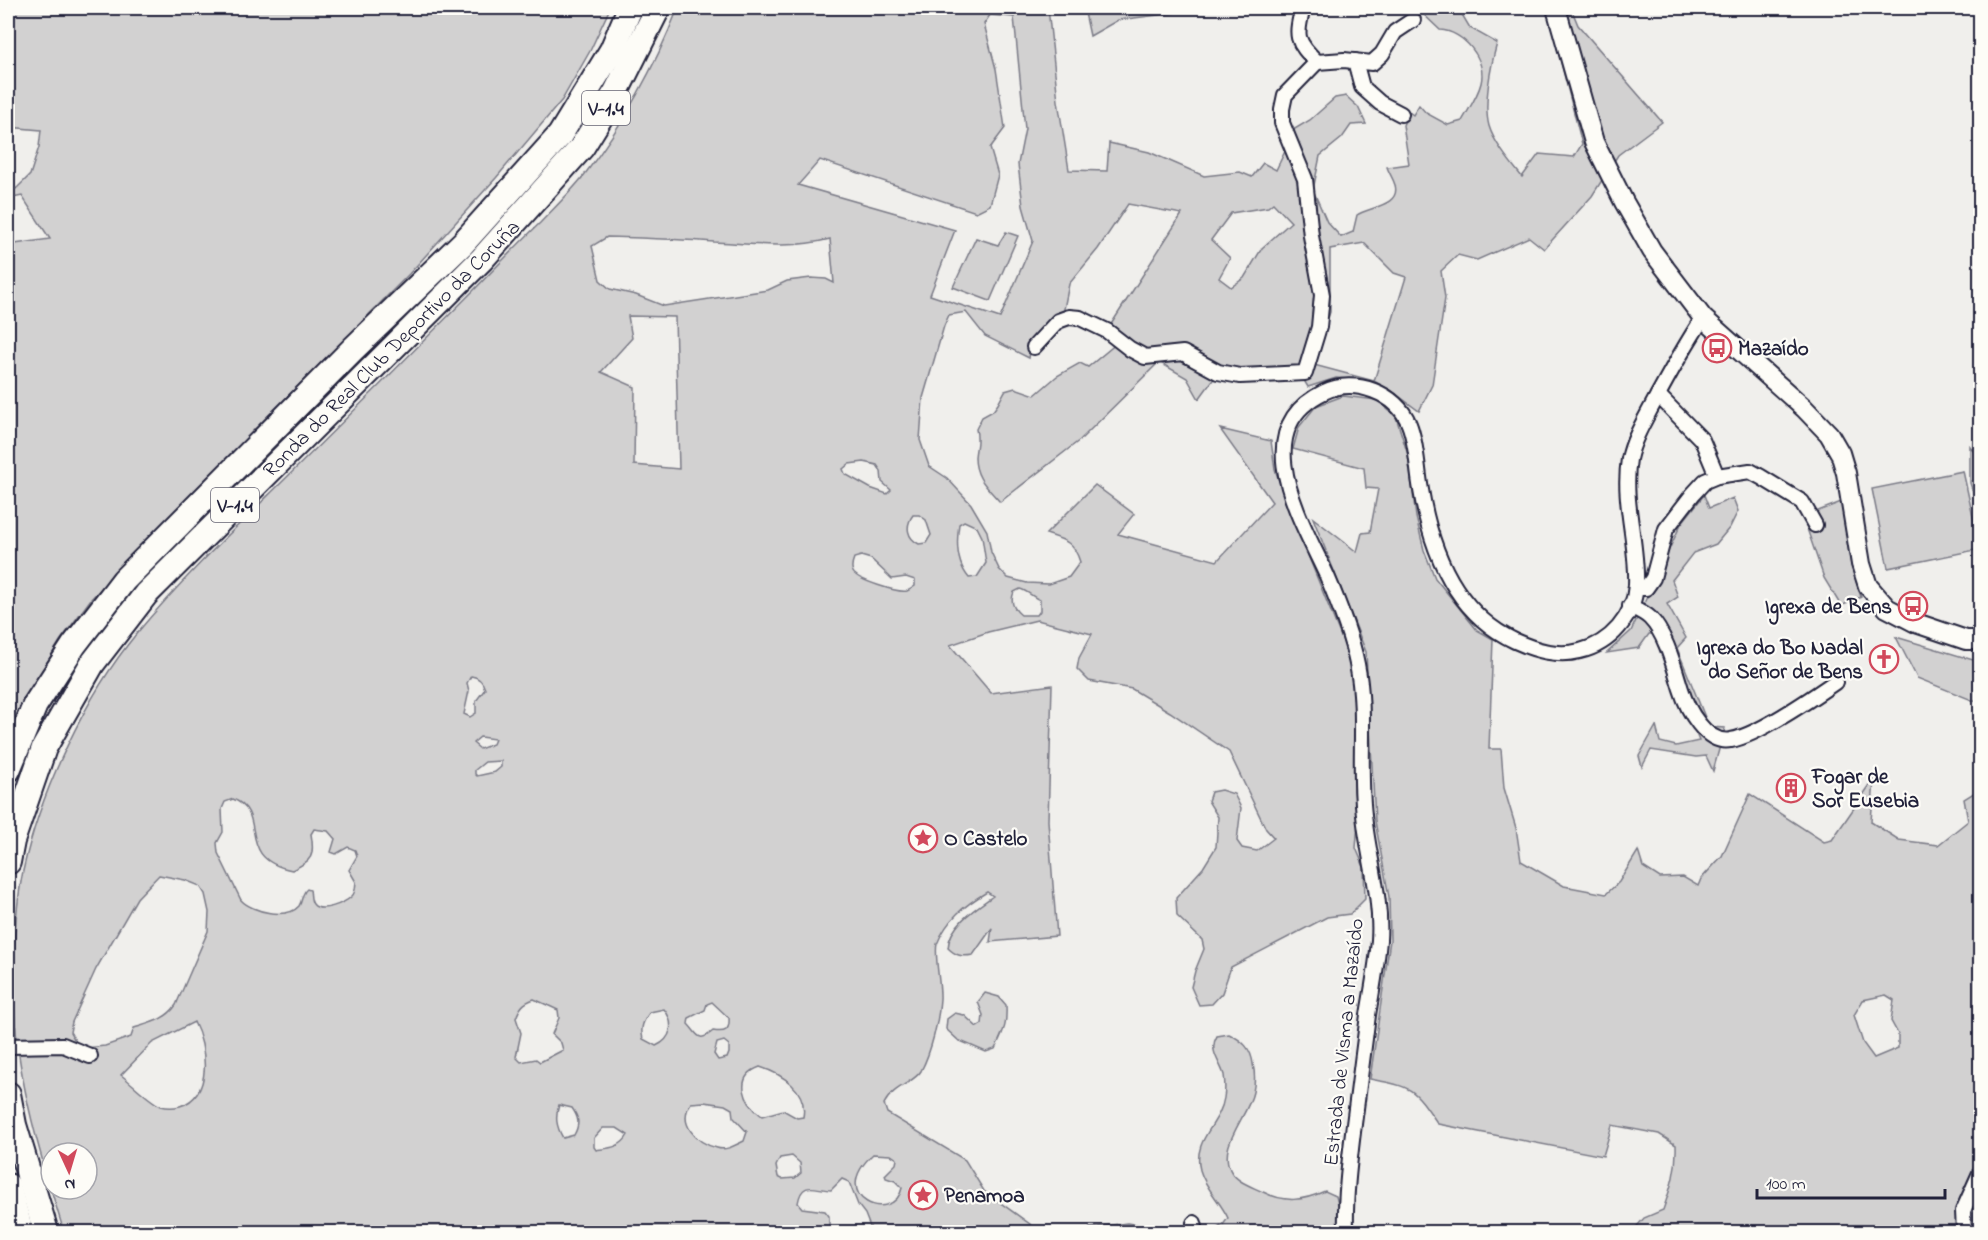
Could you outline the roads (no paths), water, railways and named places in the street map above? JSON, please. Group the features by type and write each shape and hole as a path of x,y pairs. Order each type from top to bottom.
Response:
{"highway":[{"name":"Ronda do Real Club Deportivo da Coruña","path":"8,770 35,705 74,645 124,580 353,349 463,243 560,135 612,50 630,8"},
{"name":"Ronda do Real Club Deportivo da Coruña","path":"8,862 12,841 44,748 92,664 146,594 482,259 582,147 616,92 658,8"},
{"path":"8,1094 14,1125 46,1233"},
{"path":"8,1186 21,1233"}],"street":[{"path":"1303,8 1298,26 1300,46 1317,62"},
{"path":"1556,8 1594,142 1652,251 1703,318 1796,401 1829,434 1840,453 1846,472 1861,564 1868,586 1887,608 1916,623 1976,643"},
{"path":"1305,373 1319,327 1322,295 1311,236 1305,179 1282,123 1285,95 1317,62 1372,63 1382,54 1395,32 1413,20"},
{"path":"1355,61 1362,87 1380,103 1401,114"},
{"path":"1034,347 1058,321 1069,317 1080,318 1107,331 1130,349 1145,357 1183,353 1218,372 1240,376 1305,373"},
{"name":"Estrada de Visma a Mazaído","path":"1346,1233 1350,1159 1378,947 1379,918 1376,880 1364,815 1363,725 1357,665 1341,611 1297,510 1283,465 1284,443 1292,419 1303,406 1321,393 1335,388 1355,387 1377,392 1395,402 1409,423 1429,532 1436,552 1465,601 1504,636 1530,648 1555,653 1585,650 1602,643 1615,633 1630,606 1636,588 1627,480 1629,459 1635,439 1680,353 1703,318"},
{"path":"1305,373 1321,393"},
{"path":"1658,395 1702,440 1716,476"},
{"path":"1636,588 1646,588 1653,578 1666,529 1692,494 1705,481 1716,476 1750,471 1802,502 1815,525"},
{"path":"1630,606 1650,617 1668,646 1683,695 1704,731 1716,738 1730,741 1758,730 1835,682"},
{"path":"8,1046 63,1045 90,1056"},
{"path":"1964,1233 1963,1211 1980,1173"}],"place":[{"name":"Mazaído","path":"1717,348"},
{"name":"Igrexa de Bens","path":"1913,606"},
{"name":"Igrexa do Bo Nadal do Señor de Bens","path":"1884,659"},
{"name":"Fogar de Sor Eusebia","path":"1791,788"},
{"name":"O Castelo","path":"923,838"},
{"name":"Penamoa","path":"923,1195"}]}
